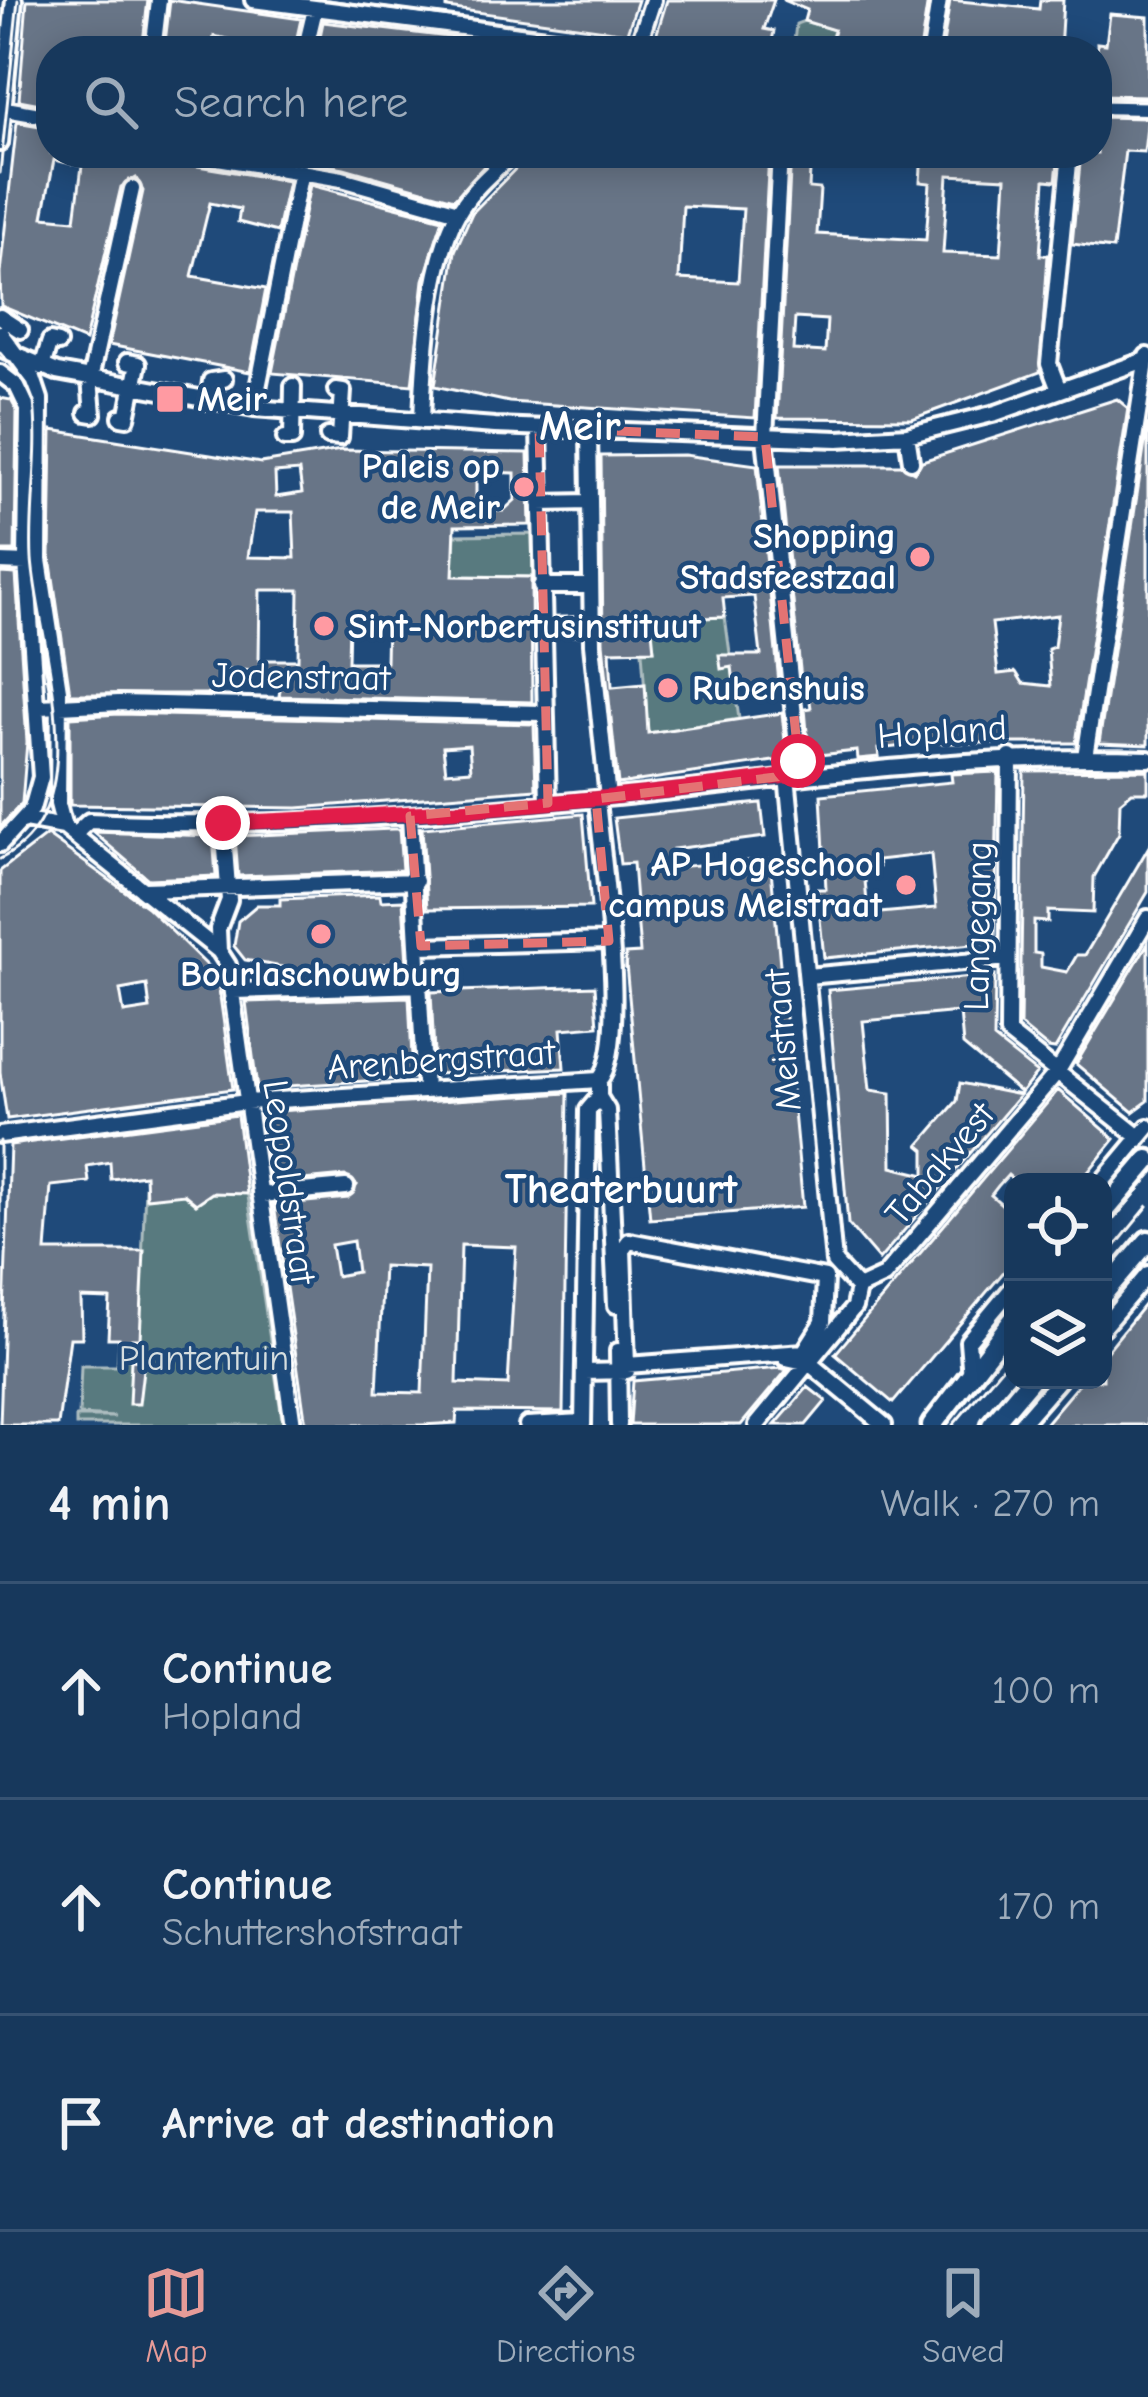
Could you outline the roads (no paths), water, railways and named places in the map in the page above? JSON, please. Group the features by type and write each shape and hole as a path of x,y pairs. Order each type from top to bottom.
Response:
{"main road":[{"path":"1112,1202 1148,1160"},
{"path":"1112,1283 1148,1241"},
{"path":"932,1425 1004,1332"},
{"path":"992,1425 1022,1389"}],"street":[{"path":"0,143 14,0"},
{"path":"154,36 159,0"},
{"path":"253,0 526,36"},
{"path":"641,36 653,0"},
{"path":"933,36 939,0"},
{"path":"311,36 323,7"},
{"path":"1112,106 1148,107"},
{"path":"2,108 36,114"},
{"path":"295,168 458,212"},
{"path":"422,421 425,359 446,244 458,212 499,168"},
{"name":"Meistraat","path":"629,1241 623,1249 627,1365 804,1352 823,1322 832,1276 765,436 779,168"},
{"path":"1059,390 1049,364 1069,168"},
{"path":"254,408 301,171"},
{"path":"87,413 93,414 90,379 132,189"},
{"path":"0,317 20,330"},
{"path":"0,333 37,388 26,563 40,707 39,791 25,820 0,844"},
{"path":"42,367 50,341 58,343"},
{"path":"0,347 42,367 90,379 254,408 539,428 765,436 907,435 1059,390 1148,356"},
{"path":"1085,757 1148,356"},
{"path":"121,417 127,418 138,364 127,362"},
{"path":"0,374 17,386 34,411 40,583 60,706 66,826"},
{"path":"208,401 211,381 224,379"},
{"path":"285,439 292,439 293,386"},
{"path":"328,436 340,437 343,391 337,390"},
{"path":"539,428 542,713 548,803"},
{"path":"589,429 591,626 614,1026 611,1067 599,1080 599,1097 607,1110 619,1425"},
{"path":"907,435 910,461"},
{"path":"540,503 590,502"},
{"path":"0,562 26,563"},
{"path":"541,586 591,586"},
{"path":"541,627 591,626"},
{"name":"Jodenstraat","path":"40,707 542,713"},
{"name":"Hopland","path":"66,826 88,821 223,823 410,816 1010,757 1148,759"},
{"name":"Langegang","path":"1010,757 1007,1033 1058,1071"},
{"path":"410,816 421,946 425,1091"},
{"path":"25,820 66,826 219,951"},
{"path":"219,951 218,929 229,887 223,823"},
{"path":"145,890 416,880"},
{"name":"Tabakvest","path":"757,1425 854,1307 858,1288 884,1276 1058,1071 1148,918"},
{"path":"421,946 609,941"},
{"name":"Leopoldstraat","path":"219,951 234,991 293,1425"},
{"path":"808,976 1008,958"},
{"path":"234,991 422,985"},
{"path":"1058,1071 1144,1132 1110,1173"},
{"name":"Arenbergstraat","path":"0,1135 248,1102 599,1080"},
{"path":"526,1425 584,1423 588,1110 599,1097"},
{"path":"260,1195 346,1187"},
{"path":"613,1238 832,1276 858,1288"},
{"path":"1112,1317 1148,1274"},
{"path":"971,1378 968,1341 1004,1298"},
{"path":"584,1372 786,1358 808,1363 884,1425"},
{"path":"1020,1425 1051,1389"},
{"path":"1007,1407 1035,1408"}],"tram line":[{"path":"0,173 18,0"},
{"path":"327,0 589,36"},
{"path":"1112,100 1148,101"},
{"path":"0,352 27,384 34,402 32,559 56,722 56,765 48,803 31,835 0,859"},
{"path":"0,1141 0,1240"},
{"path":"1112,1221 1148,1178"},
{"path":"1112,1250 1148,1206"},
{"path":"953,1425 1004,1365"}],"place":[{"name":"Meir","path":"170,399"},
{"name":"Paleis op de Meir","path":"524,487"},
{"name":"Shopping Stadsfeestzaal","path":"920,557"},
{"name":"Sint-Norbertusinstituut","path":"324,626"},
{"name":"Rubenshuis","path":"668,688"},
{"name":"AP Hogeschool campus Meistraat","path":"906,885"},
{"name":"Bourlaschouwburg","path":"321,934"}],"district":[{"name":"Meir","path":"580,426"},
{"name":"Theaterbuurt","path":"621,1189"}],"park label":[{"name":"Plantentuin","path":"204,1358"}]}
